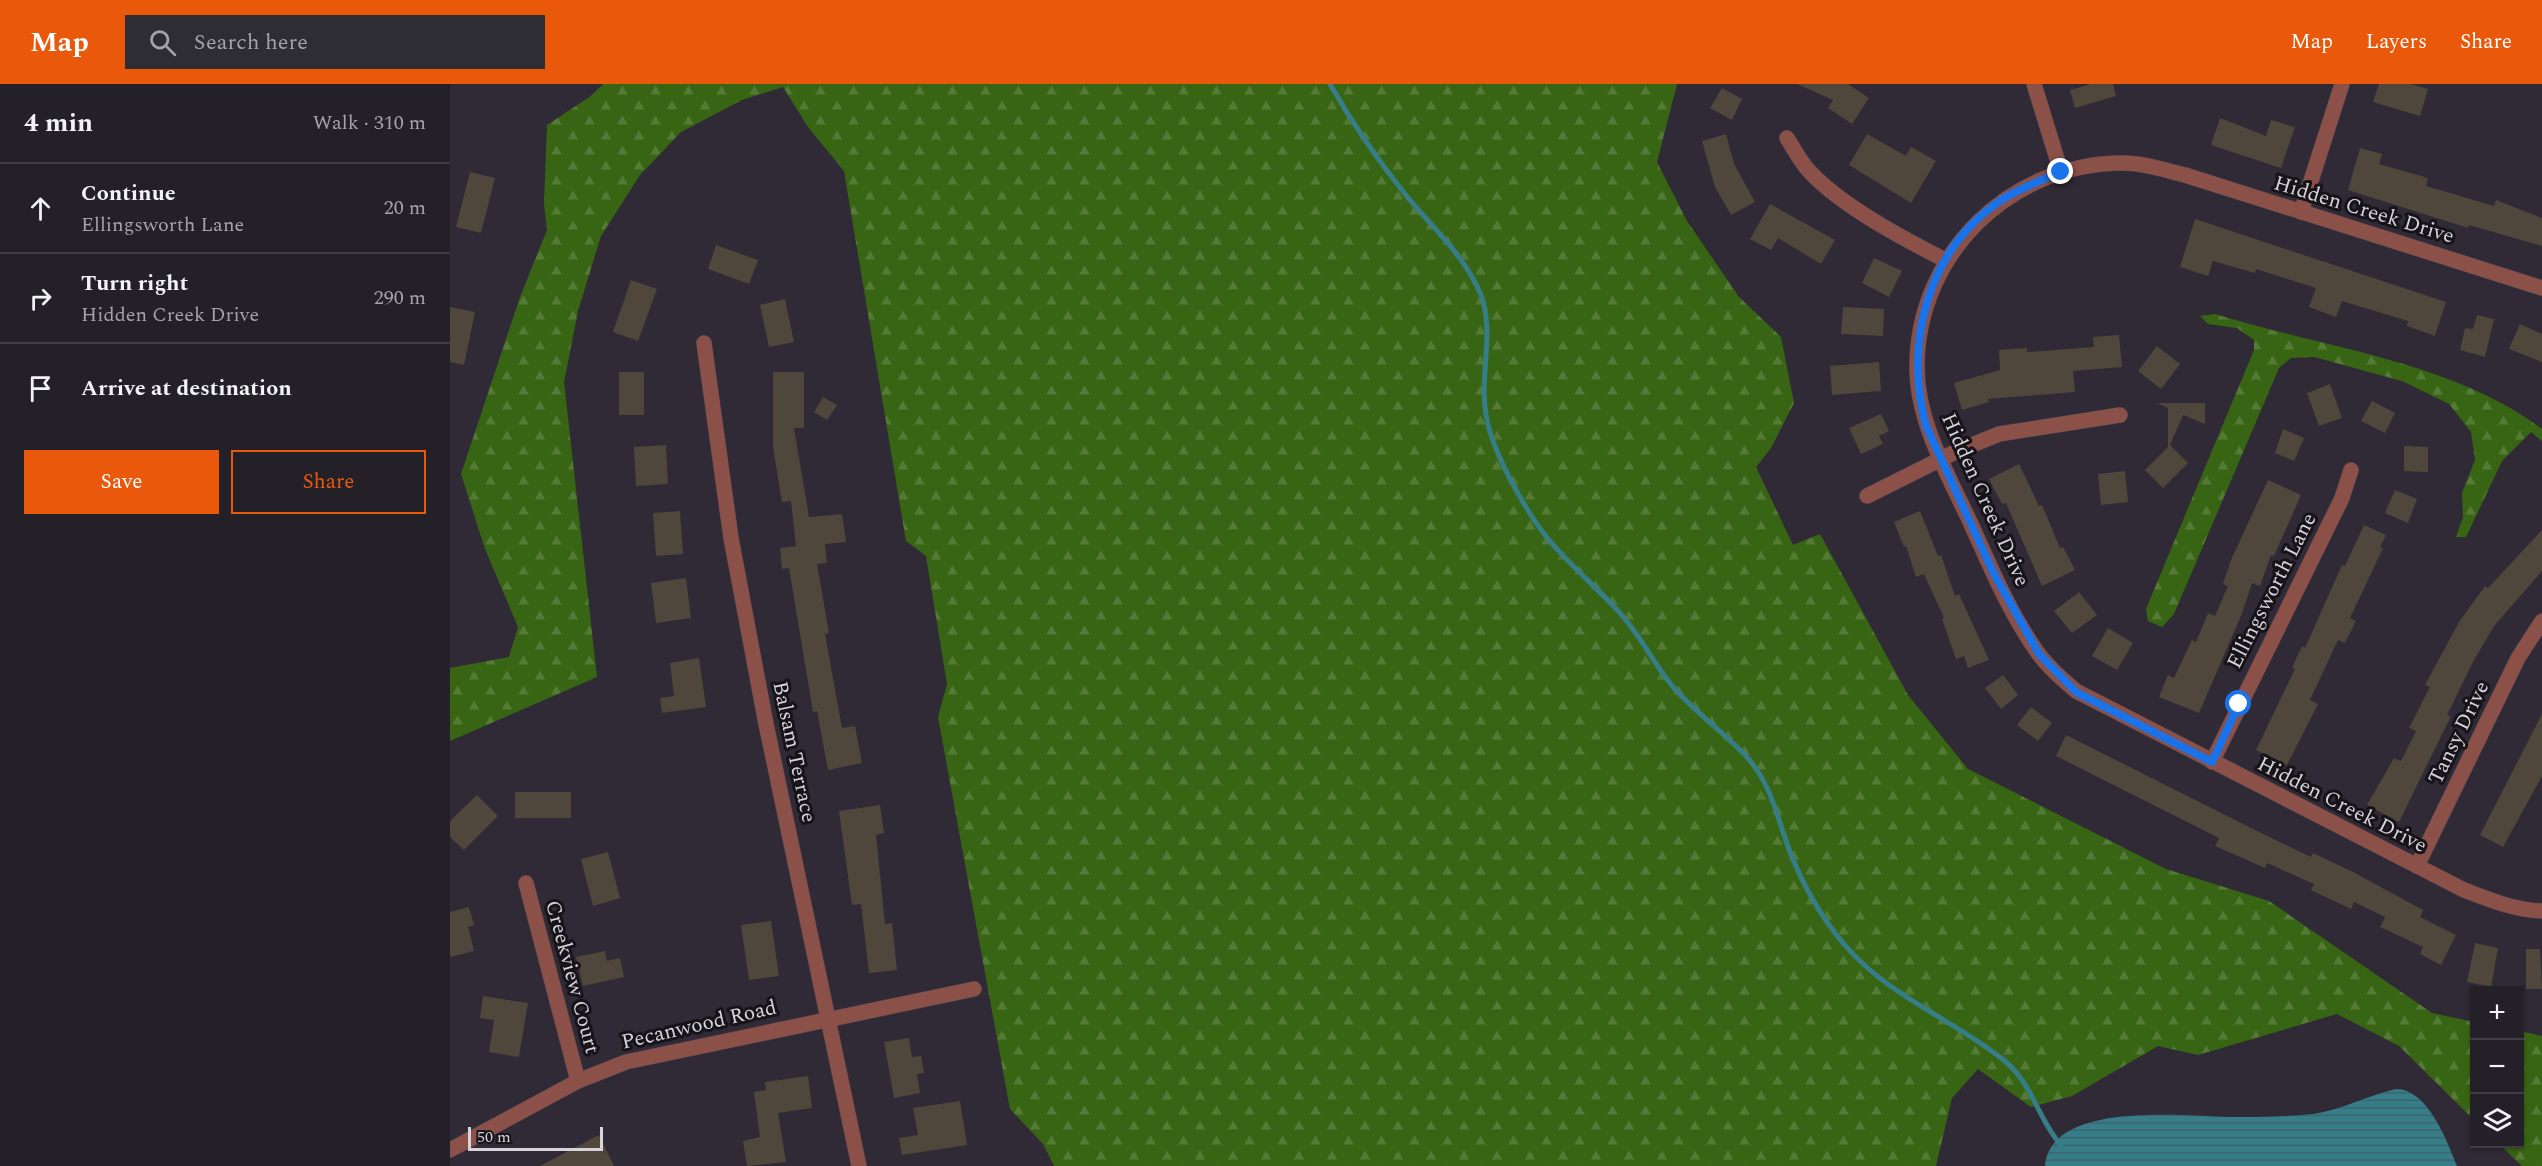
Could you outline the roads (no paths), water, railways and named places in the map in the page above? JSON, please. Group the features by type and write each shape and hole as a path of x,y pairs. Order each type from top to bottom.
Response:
{"street":[{"path":"2034,84 2061,172"},
{"path":"2301,212 2342,84"},
{"path":"1787,138 1808,171 1828,189 1947,261"},
{"name":"Hidden Creek Drive","path":"2542,288 2149,165 2101,164 2061,172 2032,183 2002,200 1977,221 1956,245 1926,304 1918,333 1917,368 1920,403 1926,426 1940,459 2022,628 2039,654 2057,674 2084,696 2417,866 2496,903 2525,911 2542,911"},
{"name":"Balsam Terrace","path":"704,343 731,538 766,724 859,1166"},
{"path":"1867,496 1940,459 1999,434 2120,415"},
{"name":"Ellingsworth Lane","path":"2212,762 2342,498 2351,470"},
{"name":"Tansy Drive","path":"2417,866 2518,658 2542,621"},
{"name":"Creekview Court","path":"526,883 578,1081"},
{"name":"Pecanwood Road","path":"450,1150 578,1081 648,1056 974,989"}],"water":[{"path":"2396,1089 2407,1091 2427,1107 2442,1131 2457,1166 2045,1166 2053,1145 2070,1131 2093,1122 2151,1115 2248,1117 2313,1114"}],"waterway":[{"path":"1330,84 1375,154 1405,194 1457,254 1474,280 1481,295 1487,324 1484,400 1489,427 1510,478 1538,526 1559,552 1626,620 1673,687 1755,767 1773,802 1800,876 1820,912 1844,944 1880,978 2006,1062 2023,1081 2047,1125 2061,1145"}]}
